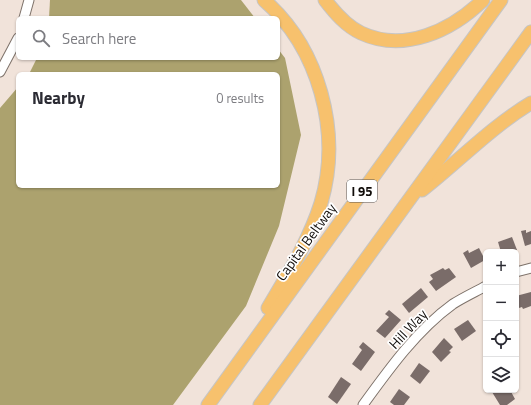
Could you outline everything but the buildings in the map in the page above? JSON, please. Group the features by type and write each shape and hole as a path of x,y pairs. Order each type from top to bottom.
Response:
{"highway":[{"path":"264,0 279,16"},
{"path":"325,0 336,14 360,33 375,38 406,40 422,37 443,29 459,20 483,0"},
{"name":"Capital Beltway","path":"208,405 501,0"},
{"path":"224,382 303,246 321,202 327,174 329,138 328,125 317,78 298,41 280,17"},
{"path":"260,405 531,32"},
{"path":"411,198 516,112 531,103"}],"street":[{"path":"25,16 29,0"},
{"path":"0,72 16,42"},
{"path":"519,271 531,268"},
{"name":"Hill Way","path":"363,405 391,368 428,326 454,304 483,288"}],"shaded area":[{"path":"50,0 241,0 253,16 49,16"},
{"path":"280,52 285,58 301,135 279,226 246,306 173,405 0,405 0,108 16,89 16,188 280,188 280,72 30,72 36,60 280,60"}]}
